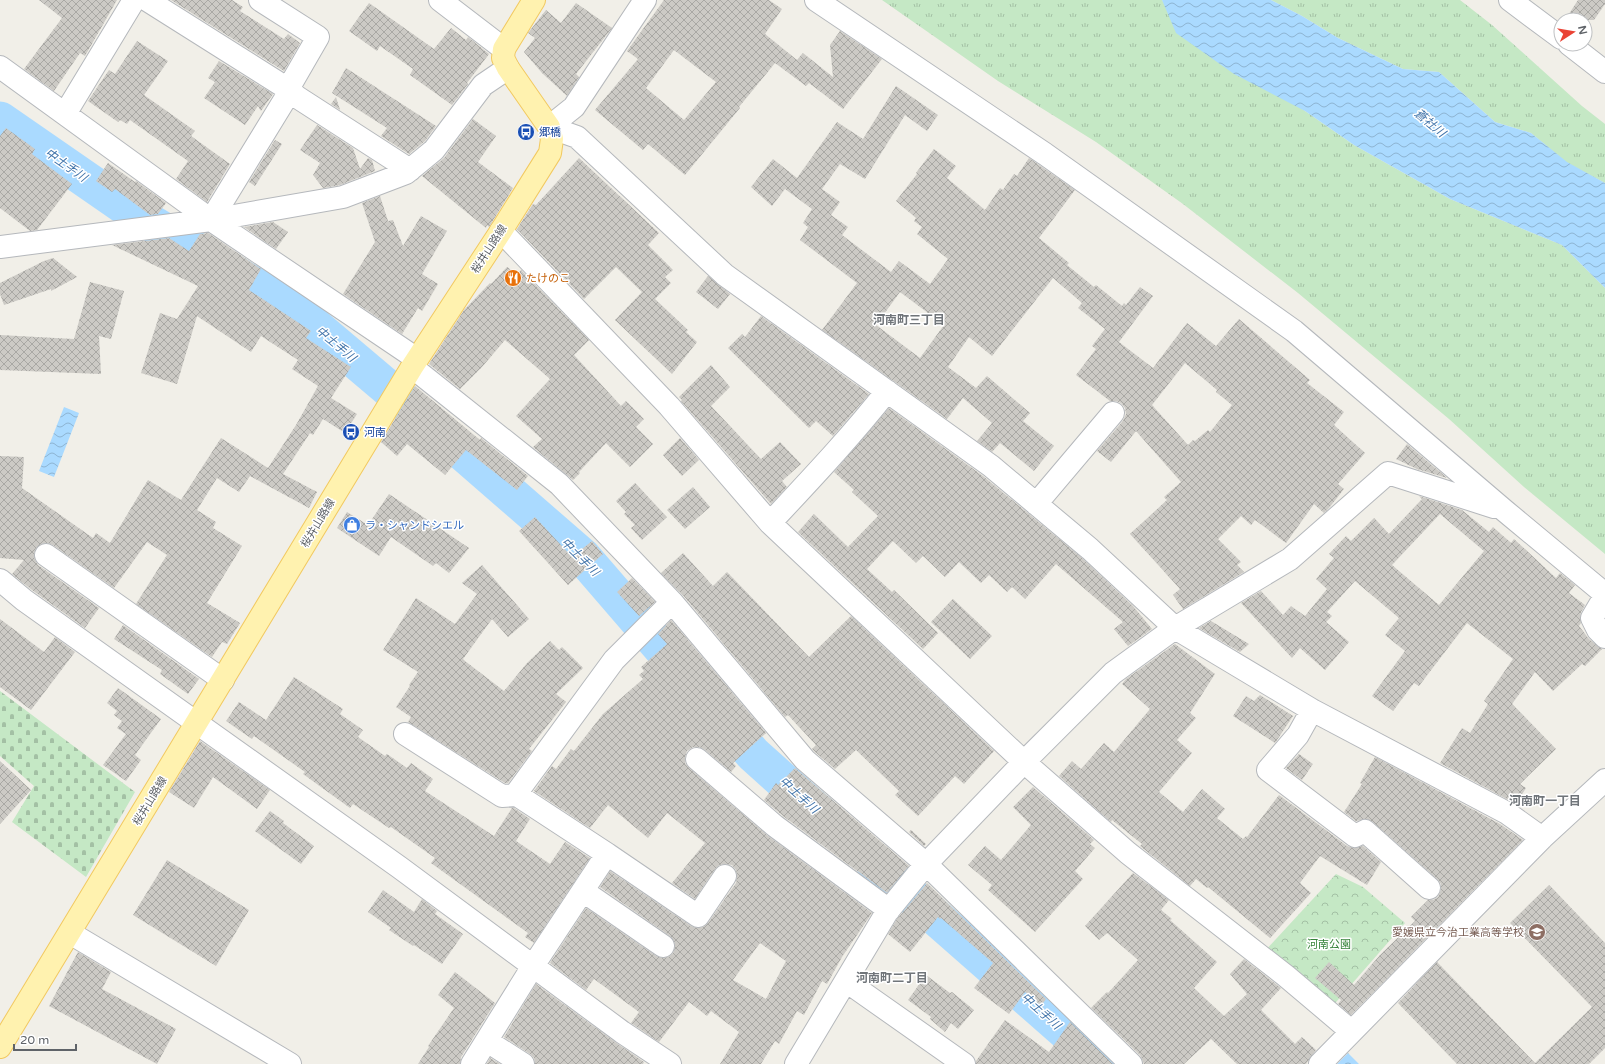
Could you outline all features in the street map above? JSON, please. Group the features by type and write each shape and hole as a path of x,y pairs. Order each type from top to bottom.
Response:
{"main road":[{"path":"506,58 534,0"},
{"name":"桜井山路線","path":"3,1035 70,933 415,363 550,153 552,140 549,128 506,58"}],"street":[{"path":"211,220 289,90 318,37 260,0"},
{"path":"0,247 211,220 344,197 406,173 434,150 483,85 506,58 440,0"},
{"path":"549,128 574,107 645,0"},
{"path":"816,0 1046,154 1294,330 1504,511 1605,595 1592,618 1598,630 1605,637"},
{"path":"1510,0 1553,32"},
{"path":"65,114 136,1 289,90 410,170"},
{"path":"1579,52 1605,72"},
{"path":"0,67 211,220 415,363 559,484 672,602 805,760 926,864 1131,1064"},
{"path":"549,128 577,137 725,274 991,466 1090,549 1175,628 1312,710 1508,813 1542,838"},
{"path":"501,231 669,406 770,523 1024,762 1128,853 1286,976 1350,1031"},
{"path":"770,523 826,464 887,391"},
{"path":"1036,504 1113,412"},
{"path":"796,1064 889,910 926,864 1024,762 1113,673 1175,628 1290,560 1388,473 1504,511"},
{"path":"46,555 223,680"},
{"path":"0,580 24,600 399,867 622,1032 670,1064"},
{"path":"515,795 614,660 672,602"},
{"path":"1312,710 1298,735 1268,770 1355,836 1365,831 1429,888"},
{"path":"404,734 502,796 517,795 698,916 725,876"},
{"path":"697,759 775,826 889,910"},
{"path":"1320,1064 1350,1031 1542,838 1605,780"},
{"path":"472,1064 533,966 607,854"},
{"path":"583,891 663,946"},
{"path":"70,933 290,1064"},
{"path":"846,981 964,1064"},
{"path":"487,1041 522,1064"}],"green space":[{"path":"882,0 1162,0 1166,7 1305,111 1354,145 1450,199 1562,245 1605,288 1605,554 1524,487 1449,419 1298,293 1183,204 1096,142 998,81"},
{"path":"1271,0 1460,0 1492,25 1582,106 1605,124 1605,183 1567,163 1531,133 1495,122 1439,72 1403,69 1338,38 1302,16"},
{"path":"0,691 135,792 86,877 12,822 34,786 0,756"},
{"name":"河南公園","path":"1336,874 1363,887 1405,923 1330,1009 1264,952"}],"water":[{"name":"蒼社川","path":"1162,0 1271,0 1302,16 1338,38 1403,69 1439,72 1495,122 1531,133 1567,162 1605,183 1605,288 1562,245 1450,199 1354,145 1305,111 1234,74 1176,33"},
{"path":"64,407 79,413 54,477 39,471"},
{"path":"1348,1053 1359,1064 1337,1064"}],"building":[{"path":"39,0 117,0 85,56 80,53 54,91 24,69 62,18"},
{"path":"171,0 232,0 243,7 240,11 284,39 288,34 300,43 284,71"},
{"path":"664,0 769,0 782,9 765,34 797,60 803,53 833,77 830,45 840,31 882,59 843,109 809,83 806,86 775,63 685,175 648,144 643,150 595,110 638,59 627,51","holes":["674,50 716,82 684,120 646,88"]},
{"path":"1578,0 1605,0 1605,4 1594,20 1593,12 1570,12"},
{"path":"369,3 434,49 451,28 466,40 468,37 489,54 452,105 410,75 413,69 380,46 377,51 349,31"},
{"path":"576,3 612,28 576,74 579,77 567,96 542,73 524,52 535,38 528,33 546,10 561,23"},
{"path":"137,41 168,61 144,95 195,131 191,136 230,164 207,202 176,179 188,161 130,120 127,124 120,120 118,122 88,101 109,70 115,74"},
{"path":"219,61 273,94 261,111 258,106 245,125 204,98 215,82 208,78"},
{"path":"346,68 436,126 425,141 409,154 381,136 387,128 332,93"},
{"path":"896,86 938,115 927,131 905,115 865,179 840,164 822,189 840,202 831,215 848,227 842,235 891,272 899,261 930,284 948,259 917,234 922,227 914,221 916,218 896,201 934,149 956,166 947,178 985,210 1000,188 1003,190 1014,174 1017,176 1029,158 1075,190 1039,238 1069,263 1067,265 1094,287 1096,285 1122,306 1124,303 1126,305 1140,287 1153,296 1119,342 1153,368 1187,323 1216,346 1239,319 1310,380 1307,383 1344,412 1334,425 1365,453 1338,484 1344,489 1324,513 1314,504 1286,543 1255,520 1251,525 1241,516 1218,539 1241,562 1237,565 1244,572 1183,609 1173,595 1180,589 1130,534 1167,500 1164,497 1181,482 1136,431 1111,462 1097,451 1123,421 1126,414 1125,408 1121,403 1110,401 1076,375 1096,349 1092,346 1105,329 1078,308 1082,303 1053,278 992,356 969,337 948,367 976,388 987,376 1030,413 1023,421 1054,446 1034,471 1000,443 992,452 977,441 992,423 963,398 947,419 822,330 857,283 800,240 808,227 803,223 812,209 785,189 772,206 751,187 773,159 797,178 837,122 863,139","holes":["900,292 944,325 920,358 876,325","1185,363 1232,405 1210,432 1208,430 1188,445 1152,405"]},
{"path":"336,97 340,110 331,104"},
{"path":"473,119 496,136 478,162 513,188 489,227 487,225 486,228 422,176 444,158"},
{"path":"317,125 353,148 360,169 368,158 372,160 375,171 340,185 323,188 313,175 320,163 300,150"},
{"path":"6,128 35,149 32,154 72,184 37,230 30,231 0,208 0,136"},
{"path":"275,140 282,144 255,186 249,182"},
{"path":"579,158 659,233 648,245 673,270 665,277 671,283 655,299 688,330 686,332 697,342 672,374 615,320 642,292 616,267 584,299 517,229 533,204 536,205"},
{"path":"108,163 166,203 158,214 150,215 115,189 112,192 96,181"},
{"path":"380,196 388,221 393,220 403,246 421,216 447,231 422,274 438,284 422,311 418,308 402,334 343,294 375,242 362,203"},
{"path":"273,222 288,232 276,249 244,227"},
{"path":"208,233 261,269 249,290 311,331 306,338 351,367 331,398 357,414 345,433 323,419 313,435 310,433 283,474 317,492 309,508 250,476 239,492 217,478 197,510 216,522 213,528 242,546 207,603 240,623 227,644 222,642 212,657 136,604 167,555 147,542 114,588 53,545 47,543 41,544 36,548 34,554 38,565 99,608 85,628 12,574 24,560 0,558 0,456 24,457 22,488 93,538 96,533 110,543 148,480 181,500 221,438 268,468 296,425 318,386 292,369 298,360 261,336 251,352 197,316 177,384 141,373 160,313 177,319 198,286 112,245 169,238 189,251 200,234"},
{"path":"53,258 77,277 51,291 51,289 4,305 0,294 0,283"},
{"path":"507,267 518,274 521,270 589,340 574,355 621,406 626,401 644,419 636,427 653,444 630,467 606,443 573,480 533,447 542,439 516,416 550,379 505,340 482,367 460,389 429,364 464,310"},
{"path":"708,276 730,294 718,309 696,292"},
{"path":"90,282 124,291 111,339 99,336 101,374 0,370 0,335 74,339"},
{"path":"761,316 869,394 833,436 816,421 809,428 728,348 742,334 745,337"},
{"path":"711,365 730,387 711,406 761,459 780,442 801,464 782,481 787,487 771,504 679,397"},
{"path":"415,386 480,440 481,438 528,476 517,490 466,450 445,475 407,444 397,456 381,442"},
{"path":"889,408 983,476 1082,558 1133,606 1152,629 1128,646 1114,629 1123,622 1056,564 1025,599 1012,587 1007,592 989,575 981,583 959,562 945,577 923,556 916,563 893,541 867,569 892,592 894,590 938,633 923,649 798,532 814,514 848,547 878,516 852,492 854,490 834,472"},
{"path":"680,438 699,460 682,476 663,455"},
{"path":"1407,444 1447,478 1417,469 1396,459"},
{"path":"635,483 667,517 642,540 631,528 635,525 624,514 626,512 616,501"},
{"path":"693,487 710,507 685,529 667,510"},
{"path":"389,494 469,548 449,573 436,563 433,566 391,537 379,556 337,528 347,512 368,525"},
{"path":"1419,496 1462,510 1489,532 1493,527 1511,543 1514,539 1556,578 1560,573 1575,585 1569,593 1585,605 1581,612 1581,623 1579,626 1589,639 1602,649 1585,666 1582,664 1553,691 1535,672 1512,704 1556,749 1520,784 1526,788 1516,804 1440,763 1462,728 1470,733 1488,704 1484,701 1513,659 1467,623 1419,686 1414,683 1393,711 1372,696 1405,651 1385,635 1399,618 1355,581 1327,612 1332,616 1326,622 1349,642 1325,670 1300,648 1292,658 1241,603 1261,591 1283,615 1291,606 1305,616 1327,589 1316,579 1334,558 1329,554 1346,536 1351,541 1374,518 1389,534 1422,499","holes":["1440,514 1484,551 1439,605 1392,565"]},
{"path":"535,517 572,557 592,541 603,554 568,585 519,531"},
{"path":"683,553 713,586 727,572 809,657 851,616 994,751 964,784 955,776 918,816 895,795 899,791 856,750 835,769 812,749 816,745 788,715 785,717 682,594 661,573"},
{"path":"482,565 529,619 508,637 492,619 463,659 504,691 527,663 550,641 559,650 562,647 583,668 556,694 566,702 529,749 532,751 508,783 505,783 408,722 411,717 396,707 418,672 383,650 416,598 455,624 477,594 462,583"},
{"path":"632,578 655,602 639,616 617,592"},
{"path":"953,599 992,636 970,659 931,622"},
{"path":"0,619 44,652 55,637 75,652 31,710 0,687"},
{"path":"671,620 766,733 733,763 736,766 731,772 705,750 699,747 693,747 687,751 685,763 768,836 872,913 842,957 827,984 822,981 804,1015 797,1011 779,1044 775,1041 761,1064 720,1064 739,1032 711,1011 707,1016 689,1002 659,1042 631,1023 639,1012 594,979 586,990 550,963 586,908 656,956 662,958 668,957 673,953 675,947 674,941 670,936 600,887 610,871 691,926 697,928 703,927 708,923 736,883 736,870 732,865 725,864 719,865 715,869 695,899 672,883 705,843 667,813 648,838 608,805 590,828 534,791 552,766 556,769 571,749 574,751 603,714 643,679 639,675 644,671 641,667 667,644 658,634","holes":["760,943 786,961 766,999 733,980"]},
{"path":"1211,621 1249,644 1240,652 1199,628"},
{"path":"123,625 199,679 188,694 160,674 162,670 114,639"},
{"path":"1175,644 1215,674 1190,713 1196,718 1177,740 1192,753 1159,792 1183,812 1202,789 1225,809 1217,818 1243,839 1246,836 1247,837 1279,795 1347,846 1354,848 1363,846 1381,862 1367,885 1320,856 1300,883 1311,893 1270,938 1208,887 1207,888 1196,879 1190,886 1140,846 1142,844 1112,820 1111,822 1059,776 1072,761 1081,769 1104,743 1114,752 1150,709 1122,684 1126,679"},
{"path":"294,677 343,709 340,714 363,730 358,737 385,756 387,754 407,768 411,763 433,779 425,791 494,836 512,808 514,808 530,819 516,841 550,864 565,842 590,858 534,943 525,937 528,933 431,863 435,858 391,827 389,828 353,804 350,808 303,774 305,772 254,736 252,739 226,721 239,702 266,720"},
{"path":"118,688 161,719 135,755 141,760 126,781 103,765 126,734 117,728 122,721 114,715 117,711 107,703"},
{"path":"1260,695 1293,716 1275,743 1233,716 1246,696 1254,701"},
{"path":"200,741 270,790 257,809 213,777 194,808 169,792"},
{"path":"1299,754 1313,764 1302,780 1286,768"},
{"path":"1375,757 1500,824 1523,840 1351,1015 1338,1004 1341,1000 1315,978 1329,962 1354,985 1380,955 1415,921 1411,917 1428,900 1433,900 1438,897 1441,890 1441,884 1437,879 1373,822 1366,819 1356,821 1344,812 1362,784 1360,783"},
{"path":"0,761 31,790 0,824"},
{"path":"795,768 909,866 887,893 783,816 764,800 776,783 778,785"},
{"path":"1033,787 1094,840 1090,844 1095,848 1075,871 1083,879 1035,932 988,890 992,885 968,865 985,846 1001,860 1031,825 1013,807"},
{"path":"270,811 284,821 283,823 314,846 301,864 255,831"},
{"path":"911,830 926,844 924,846 909,832"},
{"path":"167,860 249,910 216,966 133,915"},
{"path":"1133,873 1169,900 1161,910 1172,919 1170,920 1217,962 1194,988 1224,1016 1247,994 1230,974 1244,959 1281,988 1261,1010 1295,1044 1302,1037 1316,1050 1306,1064 1237,1064 1211,1039 1184,1064 1144,1064 1140,1055 1091,1008 1107,992 1108,993 1138,960 1107,933 1099,940 1085,926"},
{"path":"927,883 1046,999 1041,1006 1025,992 1009,1014 974,988 993,963 941,918 940,919 938,917 910,952 888,934 897,919"},
{"path":"1549,885 1605,943 1605,1048 1589,1064 1457,1064 1398,1003 1437,962 1535,1063 1592,1007 1510,923"},
{"path":"383,890 414,912 422,899 437,911 435,914 463,934 442,964 389,930 391,928 368,912"},
{"path":"78,952 111,972 102,989 176,1029 157,1064 49,1006"},
{"path":"455,972 495,1003 461,1057 460,1064 418,1064 429,1047 428,1046 454,1008 438,995"},
{"path":"926,975 950,993 952,992 974,1010 958,1029 951,1023 945,1032 930,1019 931,1017 908,1000"},
{"path":"536,984 644,1062 643,1064 535,1064 534,1058 530,1054 504,1037"},
{"path":"1005,1020 1049,1052 1070,1022 1113,1064 976,1064 976,1061"},
{"path":"490,1058 500,1064 487,1064"}],"waterway":[{"name":"中土手川","path":"0,120 133,212 298,312 415,411 583,557 753,754 821,815"},
{"name":"中土手川","path":"874,863 1101,1064"}],"place":[{"name":"郷橋","path":"526,132"},
{"name":"たけのこ","path":"513,278"},
{"name":"河南","path":"351,432"},
{"name":"ラ・シャンドシエル","path":"352,525"},
{"name":"愛媛県立今治工業高等学校","path":"1537,932"}],"district":[{"name":"河南町三丁目","path":"909,320"},
{"name":"河南町一丁目","path":"1545,801"},
{"name":"河南町二丁目","path":"892,978"}]}
